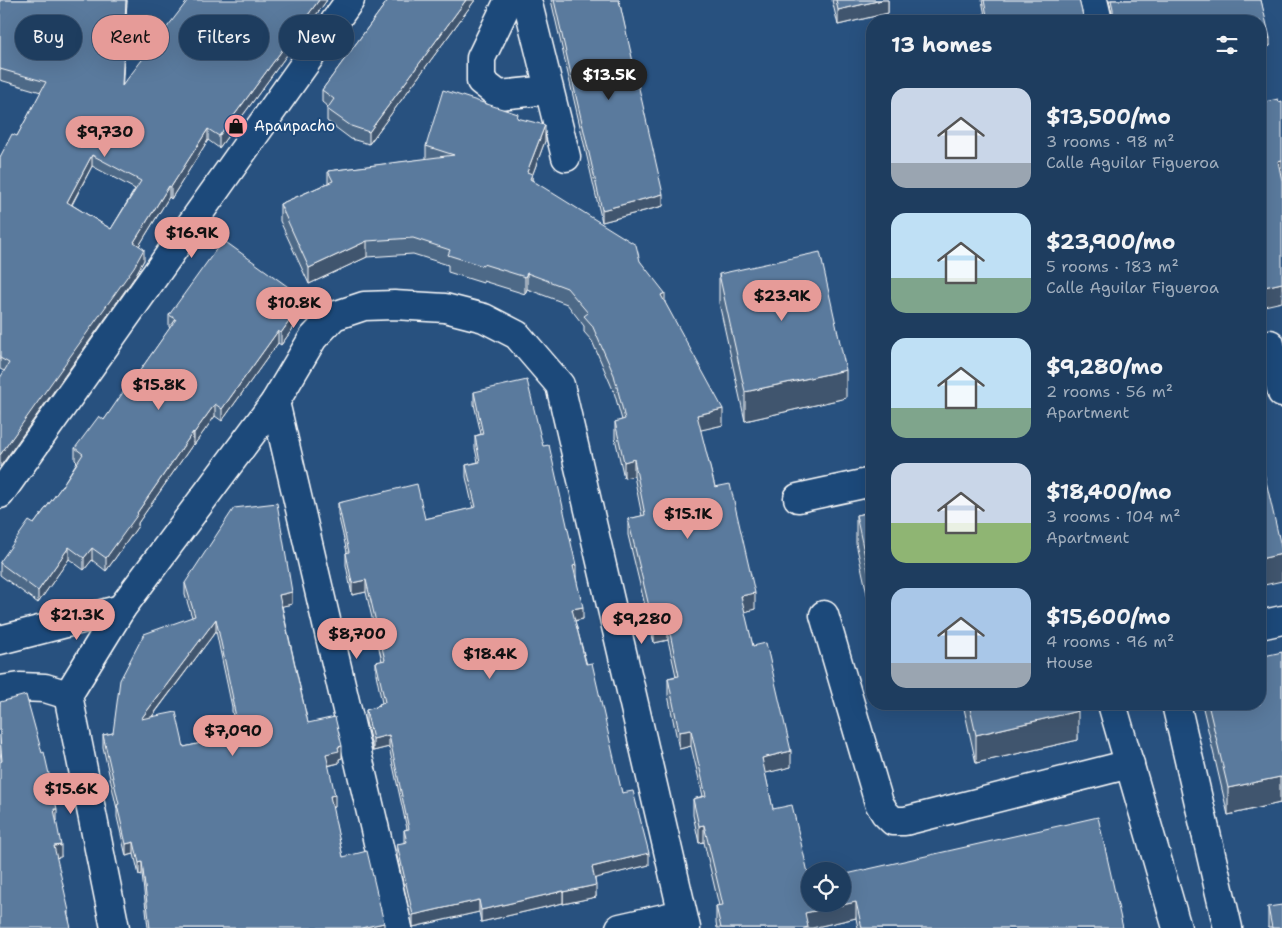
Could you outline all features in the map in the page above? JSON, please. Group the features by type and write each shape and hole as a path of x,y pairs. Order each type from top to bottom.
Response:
{"street":[{"path":"0,494 350,0"},
{"path":"509,0 481,58 480,81 499,95 550,90"},
{"path":"528,0 566,157"},
{"path":"1093,0 1097,15"},
{"path":"114,928 68,695 121,609 275,402 313,338 334,316 364,306 394,305 445,308 484,318 518,335 560,385 684,921 620,928"},
{"path":"1270,344 1282,393"},
{"path":"275,402 398,928"},
{"path":"798,498 866,483"},
{"path":"0,640 121,609"},
{"path":"824,615 879,803 893,822 905,821 1130,764"},
{"path":"1266,624 1282,620"},
{"path":"0,690 20,687 45,688 68,695"},
{"path":"1114,710 1177,928"},
{"path":"1177,710 1228,928"}],"building":[{"path":"0,0 126,0 125,15 92,15 92,60 123,60 122,86 142,60 169,60 169,25 188,0 319,0 308,15 279,15 279,54 219,136 208,129 134,242 144,249 134,267 0,455 0,378 9,363 0,358 0,157 12,134 17,136 46,82 0,69","holes":["92,155 141,181 111,229 67,202"]},
{"path":"388,0 466,0 369,132 351,126 327,109 334,99 322,90 344,60 354,60 354,46"},
{"path":"554,0 619,0 663,194 602,210"},
{"path":"836,0 882,0 838,10"},
{"path":"984,0 1079,0 1083,15 987,15"},
{"path":"1111,0 1261,0 1265,15 1113,15"},
{"path":"1266,21 1270,38 1266,39"},
{"path":"443,90 518,114 517,118 545,125 527,172 532,174 530,179 636,245 640,261 665,293 661,295 723,409 697,415 715,487 730,484 755,593 741,596 753,646 766,643 791,751 762,758 773,809 792,805 806,862 801,862 801,912 810,912 805,913 808,927 721,928 716,906 723,905 704,825 699,826 693,799 706,796 691,730 679,732 668,678 679,676 668,624 654,627 628,519 645,515 634,459 624,462 615,422 625,419 614,375 592,325 584,316 588,313 567,288 527,273 525,277 448,255 450,250 413,238 367,241 309,268 280,204 333,181 328,171 454,155 426,146"},
{"path":"1278,99 1279,102 1282,101 1282,160 1278,161 1282,181 1282,283 1266,287 1266,102"},
{"path":"223,240 305,299 281,333 278,331 222,409 215,404 193,432 106,558 92,548 84,558 69,547 38,591 0,562 29,521 34,524 60,489 83,454 75,448 99,416 104,420 127,389 176,319 169,315"},
{"path":"820,252 846,370 745,392 719,274"},
{"path":"527,380 543,446 549,445 576,565 573,566 583,607 572,609 586,664 592,663 622,793 633,791 649,853 592,867 596,885 481,910 479,900 413,915 397,844 407,842 404,830 409,829 389,735 373,739 366,710 380,706 379,704 385,702 376,662 385,660 366,580 352,583 346,553 349,552 338,503 417,484 425,519 476,507 466,465 480,462 475,436 483,434 474,392"},
{"path":"1266,481 1282,551 1282,554 1266,558"},
{"path":"277,503 292,592 279,595 308,723 335,717 342,746 338,747 339,751 326,754 335,795 330,796 343,857 367,851 384,923 361,928 150,928 142,862 139,863 134,842 126,844 103,735 113,733 120,680 144,634 195,616 185,583 234,508","holes":["216,619 240,734 184,747 176,712 141,719"]},
{"path":"866,513 866,561 856,515"},
{"path":"1282,652 1282,778 1228,788 1209,710 1266,710 1266,656"},
{"path":"26,695 42,753 44,752 57,809 54,809 61,845 54,846 71,928 0,928 0,762 2,761 0,702"},
{"path":"970,710 1078,711 976,735"},
{"path":"1098,817 1123,928 862,928 856,902 851,903 851,873"},
{"path":"1282,905 1282,928 1272,928 1268,907"}],"place":[{"name":"Apanpacho","path":"236,126"}]}
